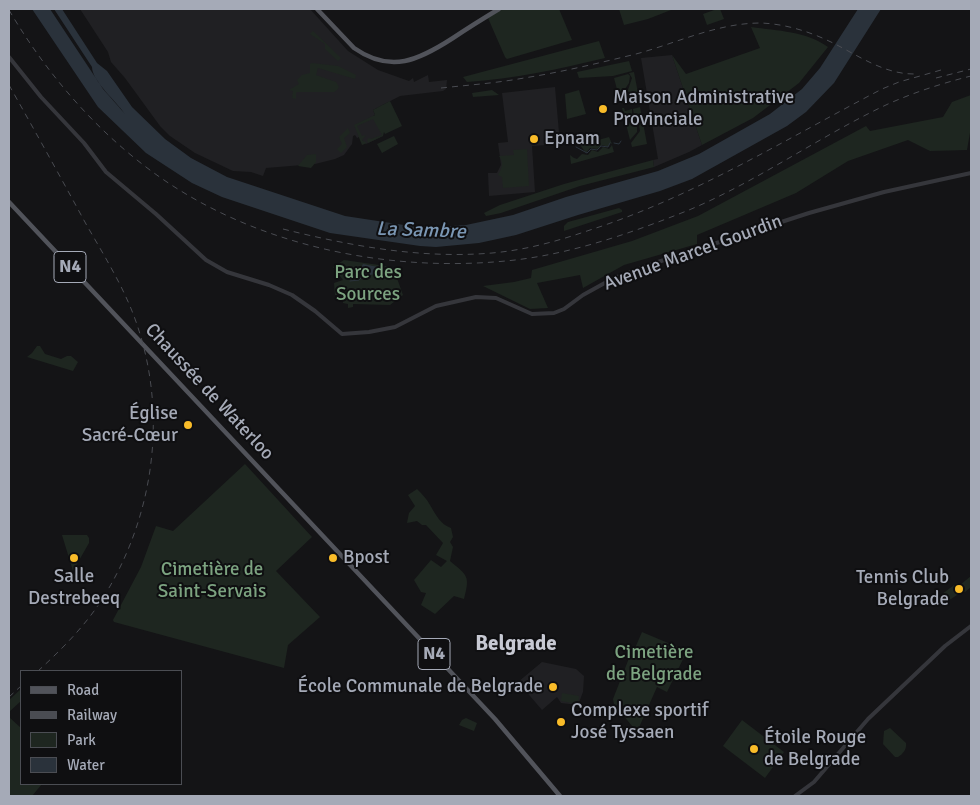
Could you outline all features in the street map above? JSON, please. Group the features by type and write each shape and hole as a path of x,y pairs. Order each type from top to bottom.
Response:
{"main road":[{"path":"317,9 354,48 375,60 396,63 405,62 434,50 499,9"},
{"name":"Chaussée de Waterloo","path":"9,202 495,718 560,796"}],"street":[{"name":"Avenue Marcel Gourdin","path":"9,57 41,97 84,143 106,172 210,263 227,272 269,285 292,295 315,311 342,334 395,327 436,306 476,297 496,298 532,314 554,313 564,309 600,285 623,274 788,219 884,192 971,173"},
{"path":"795,796 814,782 868,719 945,646 971,626"}],"shaded area":[{"path":"80,9 310,9 348,51 378,70 409,81 413,78 414,82 428,75 429,82 447,80 446,89 443,91 400,96 373,110 375,115 373,116 383,136 366,144 355,135 353,136 352,144 344,155 335,159 315,164 266,168 263,176 251,172 233,171 195,153 170,136 160,126 111,62 108,52"},
{"path":"672,55 702,145 654,167 653,160 658,159 641,58"},
{"name":"Epnam","path":"555,87 560,144 532,146 535,192 489,196 488,173 497,173 501,165 498,143 508,142 502,93"},
{"name":"École Communale de Belgrade","path":"542,662 576,669 584,676 583,692 578,705 561,703 557,697 542,710 518,682"}],"green space":[{"path":"502,9 559,9 572,40 507,59 488,18"},
{"path":"619,9 671,10 648,19 624,25"},
{"path":"720,9 724,19 707,25 703,14"},
{"path":"751,27 801,35 828,47 799,83 753,118 702,145 672,55 686,74 760,48"},
{"path":"313,31 341,58 338,61 325,49 325,44 310,34"},
{"path":"599,41 605,58 554,70 502,79 467,82 463,77"},
{"path":"629,61 632,71 613,76 579,78 577,72"},
{"path":"310,64 338,66 356,75 355,79 318,68 316,75 336,82 339,87 337,90 334,92 297,92 296,99 292,98 293,91 289,90 299,84 297,80 302,75 310,73"},
{"path":"634,72 638,93 629,95 628,90 632,78 629,73"},
{"path":"628,74 630,76 629,83 625,89 628,95 621,97 620,101 614,78"},
{"path":"492,90 499,95 473,97 472,93"},
{"path":"579,90 586,114 567,119 565,94"},
{"path":"971,95 971,127 967,150 930,151 908,140 848,161 796,193 697,235 697,244 624,265 583,288 580,275 537,283 548,308 530,309 483,286 531,278 532,270 632,241 698,216 866,126 870,131 943,117 952,102"},
{"path":"390,101 402,126 385,134 384,132 383,136 368,143 367,140 369,138 382,135 373,119 357,126 362,136 366,135 362,140 367,143 362,145 354,125 375,115 373,110"},
{"path":"640,107 647,144 632,147 631,143 640,131 639,125 628,117 634,114 633,109"},
{"path":"622,108 625,111 632,109 632,114 626,117 637,127 637,132 630,140"},
{"path":"348,128 350,133 344,138 347,147 341,153 337,149 342,144 339,137"},
{"path":"394,136 398,144 382,153 377,144"},
{"path":"609,137 612,144 610,143 608,147 602,145 597,149 590,148 586,153 580,145"},
{"path":"612,145 614,152 571,164 570,155 577,159 582,154 588,155 592,150 598,152 603,147 609,149"},
{"path":"527,149 529,186 503,188 502,177 498,175 502,166 499,156 514,155 513,150"},
{"path":"316,154 316,162 311,168 298,166 307,155"},
{"path":"653,160 654,167 580,186 501,213 486,216 484,213 500,205 564,184"},
{"path":"619,208 622,212 564,231 564,226 568,222"},
{"name":"Parc des Sources","path":"344,260 393,267 403,295 390,305 353,304 353,307 348,308 348,304 343,303 343,295 335,295 334,283 343,280 333,267"},
{"path":"37,346 40,346 45,354 61,359 71,356 78,362 73,371 27,357"},
{"name":"Cimetière de Saint-Servais","path":"245,464 312,537 276,571 320,617 288,645 284,668 114,622 113,620 141,567 156,526 173,531"},
{"path":"417,489 441,522 451,528 453,537 450,542 453,547 450,561 461,570 467,581 464,599 454,596 435,614 421,605 426,593 421,592 414,580 431,560 441,567 447,561 436,555 443,543 426,525 422,525 417,521 407,523 409,513 415,506 408,495"},
{"path":"62,535 87,535 89,538 89,543 73,571"},
{"name":"Tennis Club Belgrade","path":"971,576 971,587 965,592 963,591 948,601 942,594 957,583 960,585"},
{"name":"Cimetière de Belgrade","path":"642,632 687,651 667,692 657,687 637,732 614,704 613,699 633,648 635,648"},
{"path":"20,690 20,702 9,712 9,700"},
{"path":"562,693 579,696 578,704 561,701"},
{"path":"9,717 20,727 20,785 41,785 32,796 9,796"},
{"path":"466,718 477,723 474,731 459,725"},
{"name":"Étoile Rouge de Belgrade","path":"742,720 784,752 765,778 723,746"},
{"path":"890,728 906,743 904,751 898,757 895,757 883,744 884,731"}],"water":[{"name":"La Sambre","path":"32,9 50,9 96,78 92,67 54,9 62,9 97,63 107,71 132,107 165,139 191,158 227,177 345,216 404,225 436,227 466,225 513,215 566,197 658,171 699,154 770,114 802,89 820,68 858,9 881,9 834,83 806,112 787,126 692,179 660,191 516,235 479,243 436,247 330,233 222,197 192,183 146,153 98,107"},
{"path":"363,264 378,267 379,270 375,274 365,276 361,270"}],"waterway":[{"path":"614,143 619,144 621,141"},
{"path":"576,147 587,153 591,149 597,150 601,146 608,147 610,143"},
{"path":"350,281 359,280 364,275"}],"railway":[{"path":"9,10 39,56 73,99 92,119 132,156 194,199 236,220 281,237 327,249 374,258 421,263 468,263 537,257 582,247 626,234 689,210 740,186 888,104 929,88 971,76"},
{"path":"441,88 538,76 636,54 697,34 729,26 761,23 780,25 807,32 882,68 914,74"},
{"path":"936,78 971,69"},
{"path":"283,229 360,246 413,253 492,253 542,245 628,217 666,201 739,166 882,89 941,70"},
{"path":"9,85 110,267 132,311 144,348 151,385 153,423 151,461 145,499 134,535 118,571 99,604 85,622 39,670"},
{"path":"9,697 20,687"}],"place":[{"name":"Maison Administrative Provinciale","path":"603,109"},
{"name":"Epnam","path":"534,139"},
{"name":"Église Sacré-Cœur","path":"188,425"},
{"name":"Salle Destrebeeq","path":"74,558"},
{"name":"Bpost","path":"333,558"},
{"name":"Tennis Club Belgrade","path":"959,589"},
{"name":"École Communale de Belgrade","path":"553,687"},
{"name":"Complexe sportif José Tyssaen","path":"561,722"},
{"name":"Étoile Rouge de Belgrade","path":"754,749"}],"district":[{"name":"Belgrade","path":"516,644"}]}
